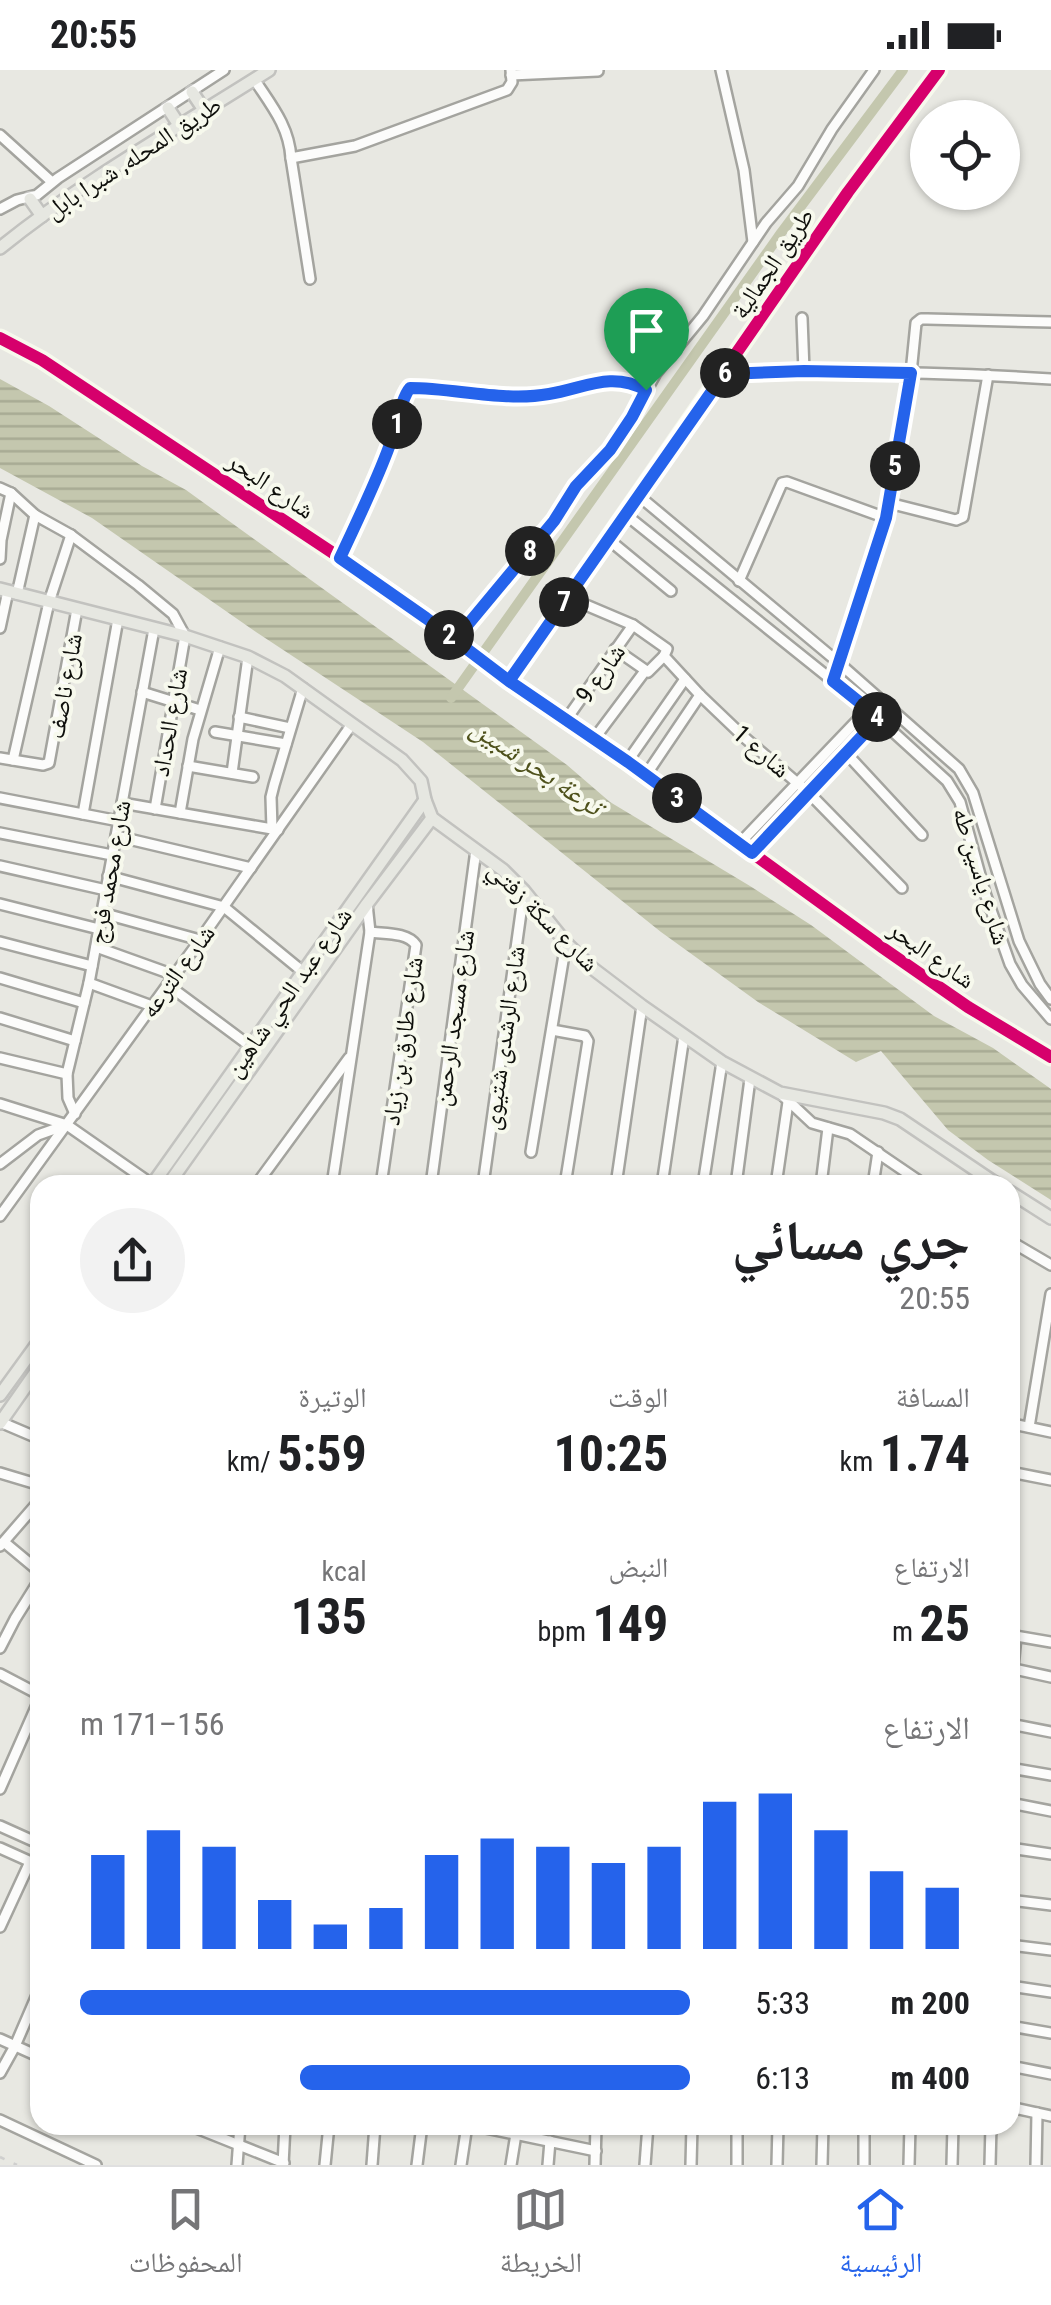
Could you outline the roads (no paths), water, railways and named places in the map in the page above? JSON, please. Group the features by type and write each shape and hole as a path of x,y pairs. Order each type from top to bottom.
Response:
{"main road":[{"name":"طريق المحله, شبرا بابل","path":"0,248 35,207 198,100 268,70"},
{"path":"8,591 185,636 248,657 303,688 412,771 421,781 432,818"},
{"name":"شارع عبد الحي شاهين","path":"159,1175 424,800"},
{"name":"شارع عبد الحي شاهين","path":"175,1175 432,818"},
{"name":"شارع سكة زفتي","path":"432,818 502,870 592,968 722,1062 784,1097 900,1119 983,1175"},
{"path":"1020,1198 1051,1218"},
{"path":"0,1395 4,1380 30,1351"},
{"path":"0,1422 30,1382"}],"street":[{"path":"0,209 17,200 35,207 52,182 198,100 224,70"},
{"path":"720,70 744,170 753,242"},
{"path":"455,640 554,521 576,486 610,450 656,373 798,186 874,70"},
{"name":"طريق الجمالية","path":"509,681 848,192 939,70"},
{"path":"291,158 355,146 508,90 511,72 598,71"},
{"path":"254,79 288,135 310,280"},
{"path":"0,135 52,182"},
{"path":"802,318 804,371"},
{"path":"833,681 890,502 911,373 914,327 920,319 1051,322"},
{"name":"شارع البحر","path":"0,338 57,370 340,558 968,1006 1051,1057"},
{"path":"724,374 804,371 1051,379"},
{"path":"890,502 961,519 988,375"},
{"path":"340,558 380,470 404,394 410,388 539,395 617,380 646,390"},
{"path":"739,581 782,483 886,518"},
{"path":"0,488 35,515 71,535 168,608 185,636"},
{"path":"0,560 11,494"},
{"name":"شارع ياسين طه","path":"637,498 839,663 948,758 967,780 1018,941 1051,998"},
{"name":"شارع ياسين طه","path":"626,512 879,718 947,780 955,791 1002,945 1022,985 1051,1019"},
{"path":"0,628 8,591 35,515"},
{"path":"0,758 13,760 48,602 71,535"},
{"path":"608,539 670,592"},
{"path":"567,597 633,625"},
{"name":"شارع ناصف","path":"13,760 50,763 77,610"},
{"path":"767,628 778,612"},
{"path":"83,814 118,619"},
{"name":"شارع 9","path":"566,720 633,625"},
{"name":"شارع 1","path":"633,625 665,647 664,656 700,695 803,787 902,888"},
{"name":"شارع محمد فرج","path":"74,1114 68,1098 67,1074 96,947 154,629"},
{"name":"شارع الحداد","path":"154,809 185,636"},
{"path":"180,813 200,710 220,647"},
{"path":"615,649 645,671"},
{"path":"594,739 645,671 664,656"},
{"path":"232,773 248,657"},
{"path":"628,762 685,679"},
{"path":"122,803 275,830 271,797 303,688"},
{"path":"142,692 200,710"},
{"path":"646,775 700,695"},
{"path":"752,853 868,709"},
{"path":"240,717 290,728"},
{"path":"740,844 846,754 879,718"},
{"name":"شارع الترعه","path":"30,1175 352,724"},
{"path":"215,732 286,744"},
{"path":"846,754 922,834"},
{"path":"188,766 253,777"},
{"path":"0,798 118,821"},
{"path":"0,833 112,856"},
{"path":"116,836 251,868"},
{"name":"شارع مسجد الرحمن","path":"432,1175 476,850"},
{"path":"0,866 106,890"},
{"path":"108,876 224,907 302,970"},
{"name":"شارع الرشدى شتيوى","path":"484,1175 524,892"},
{"path":"0,904 99,929"},
{"path":"333,1175 370,932 368,904"},
{"path":"102,913 200,940"},
{"name":"شارع طارق بن زياد","path":"370,932 405,937 416,945 382,1175"},
{"path":"0,942 92,966"},
{"path":"531,1152 566,943"},
{"path":"96,947 174,975"},
{"path":"0,978 84,1004"},
{"path":"89,982 152,1006"},
{"path":"168,984 250,1046"},
{"path":"617,1175 642,1006"},
{"path":"0,1018 75,1041"},
{"path":"552,1030 585,1036 588,1041 567,1175"},
{"path":"663,1175 684,1036"},
{"path":"263,1175 352,1054"},
{"path":"0,1058 67,1074"},
{"path":"705,1175 722,1062"},
{"path":"737,1175 750,1079"},
{"path":"784,1097 812,1123 850,1134 910,1175"},
{"path":"777,1175 784,1097"},
{"path":"0,1104 67,1125 138,1175"},
{"path":"0,1164 38,1135 67,1125"},
{"path":"822,1175 828,1128"},
{"path":"0,1150 12,1154"},
{"path":"875,1175 878,1152"},
{"path":"331,1175 334,1170"},
{"name":"شارع الترعه","path":"0,1216 30,1175"},
{"path":"1020,1247 1051,1265"},
{"path":"1029,1427 1051,1294"},
{"path":"0,1422 30,1435"},
{"path":"1020,1425 1051,1432"},
{"path":"0,1473 30,1481"},
{"path":"1020,1474 1051,1480"},
{"path":"30,1512 2,1544 30,1567"},
{"path":"0,1648 30,1592"},
{"path":"1020,1637 1051,1642"},
{"path":"1020,1670 1051,1678"},
{"path":"0,1674 30,1691"},
{"path":"0,1790 30,1720"},
{"path":"1020,1726 1051,1732"},
{"path":"1020,1770 1051,1776"},
{"path":"1020,1806 1051,1811"},
{"path":"0,1826 30,1838"},
{"path":"0,1848 30,1862"},
{"path":"1020,1849 1051,1854"},
{"path":"0,1926 30,1873"},
{"path":"1020,1901 1051,1905"},
{"path":"1020,1945 1051,1950"},
{"path":"1020,1987 1051,1992"},
{"path":"0,2073 30,2011"},
{"path":"1020,2028 1051,2033"},
{"path":"0,2039 30,2053"},
{"path":"1020,2068 1051,2074"},
{"path":"1020,2109 1051,2116"},
{"path":"1036,2165 1037,2113"},
{"path":"0,2120 30,2134"},
{"path":"32,2135 96,2165"},
{"path":"214,2135 284,2164 285,2135"},
{"path":"237,2165 240,2135"},
{"path":"325,2165 329,2135"},
{"path":"372,2165 374,2135"},
{"path":"417,2165 421,2135"},
{"path":"461,2165 471,2135"},
{"path":"512,2165 516,2135"},
{"path":"521,2135 596,2151"},
{"path":"595,2165 596,2135"},
{"path":"645,2165 647,2135"},
{"path":"691,2165 692,2135"},
{"path":"737,2165 738,2135"},
{"path":"777,2165 778,2135"},
{"path":"822,2165 823,2135"},
{"path":"864,2135 864,2165"},
{"path":"909,2165 910,2135"},
{"path":"952,2165 953,2135"},
{"path":"990,2165 991,2135"},
{"path":"548,2165 550,2141"}],"water":[{"name":"ترعة بحر شبين","path":"0,379 186,490 567,765 610,802 811,925 934,1016 993,1048 1051,1089 1051,1200 1020,1180 1020,1175 1012,1175 948,1130 881,1051 856,1062 758,1002 661,932 423,742 92,518 0,468"}],"waterway":[{"path":"451,698 781,233 903,70"}],"railway":[{"path":"0,2157 17,2165"}]}
